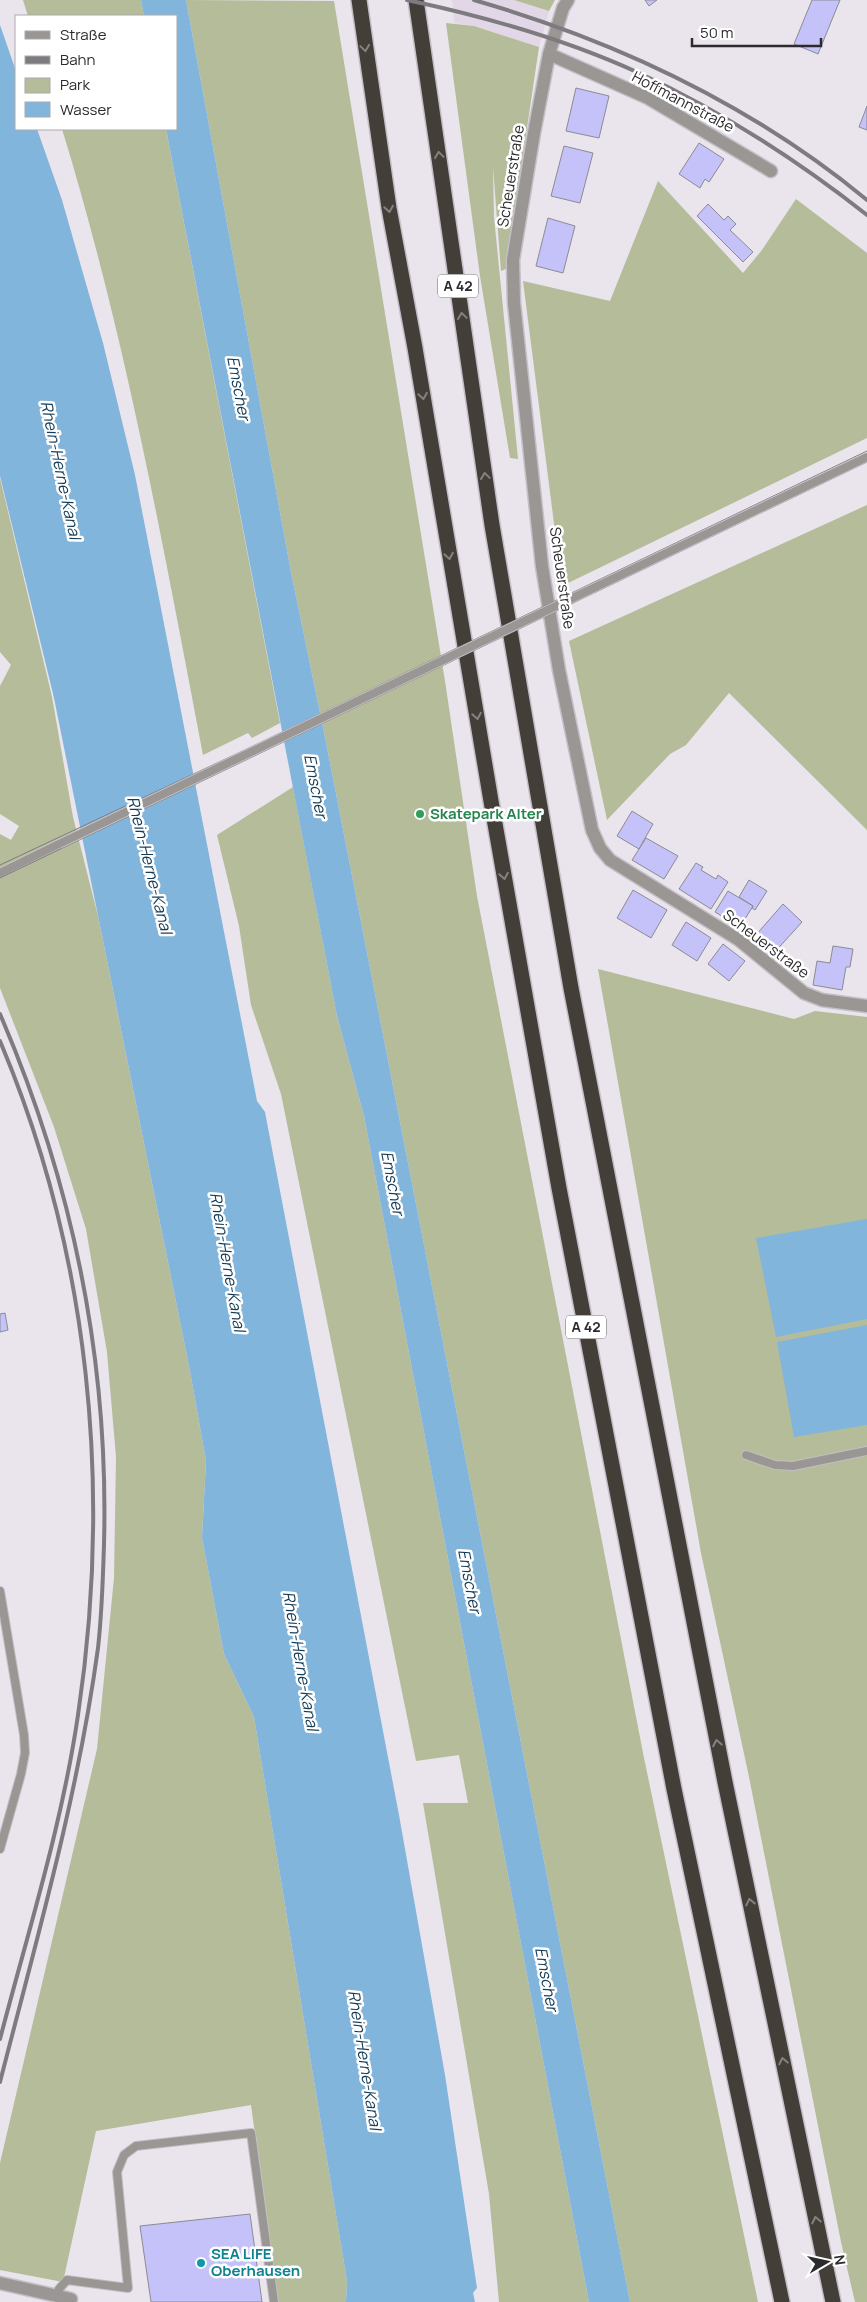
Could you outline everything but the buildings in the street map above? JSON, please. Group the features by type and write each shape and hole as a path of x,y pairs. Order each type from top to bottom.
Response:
{"highway":[{"name":"A 42","path":"359,0 389,208 415,348 559,1188 674,1789 782,2302"},
{"name":"A 42","path":"416,0 492,525 571,988 725,1782 833,2302"},
{"path":"423,48 426,0"}],"street":[{"name":"Scheuerstraße","path":"568,0 563,8 549,54 514,260 514,303 542,566 558,664 592,830 600,848 610,860 739,940 804,993 822,1000 867,1006"},
{"name":"Hoffmannstraße","path":"549,54 648,98 771,171"},
{"path":"0,2283 58,2299 71,2299"}],"lane":[{"path":"0,873 867,457"},
{"path":"746,1455 775,1465 794,1466 867,1451"},
{"path":"0,1591 24,1735 25,1753 0,1849"},
{"path":"58,2299 60,2289 67,2280 128,2288 116,2172 124,2155 136,2146 251,2133 274,2302"}],"shaded area":[{"path":"452,0 514,0 549,11 539,47 474,26 454,23"}],"green space":[{"path":"23,0 141,0 144,15 28,15"},
{"path":"186,0 334,1 445,681 477,896 644,1758 758,2302 630,2302 325,737 291,572"},
{"path":"514,0 555,0 549,11"},
{"path":"446,23 474,26 539,47 506,269 501,271 493,167 494,217 518,459 510,458 480,276"},
{"path":"62,130 166,130 280,723 252,738 248,733 203,755 141,440 124,362 85,206"},
{"path":"658,181 743,273 762,250 796,199 867,253 867,438 562,586 523,281 610,301"},
{"path":"0,478 52,697 73,817 98,916 190,1371 206,1461 202,1538 224,1654 254,1717 347,2281 346,2302 278,2302 251,2105 96,2131 63,2282 0,2270 0,2163 97,1749 114,1578 116,1457 107,1352 86,1229 54,1127 0,988 0,834 11,840 19,826 0,814 0,686 11,665 0,652"},
{"path":"867,505 867,830 729,693 686,745 670,754 607,820 569,641"},
{"path":"293,787 337,1016 364,1116 589,2302 499,2302 489,2194 423,1803 468,1803 459,1755 416,1761 281,1094 251,1005 239,926 217,835"},
{"path":"598,969 794,1019 815,1011 867,1017 867,2302 855,2302 841,2242 749,1777 701,1553"}],"water":[{"name":"Emscher","path":"141,0 186,0 291,572 325,737 630,2302 589,2302 364,1116 337,1016 166,130 178,130 178,15 144,15"},
{"name":"Rhein-Herne-Kanal","path":"0,25 15,68 15,130 37,130 62,200 103,343 135,475 257,1101 265,1112 399,1815 445,2075 477,2288 473,2293 475,2302 346,2302 347,2281 254,1717 224,1654 202,1538 206,1461 190,1371 54,698 0,476"},
{"path":"867,1219 867,1319 776,1337 756,1238"},
{"path":"867,1325 867,1425 794,1437 777,1342"}],"tram line":[{"path":"0,865 251,747 867,451"},
{"path":"0,878 867,462"}],"railway":[{"path":"407,0 467,14 554,39 611,61 669,87 757,137 867,215"},
{"path":"474,0 579,35 681,80 730,106 777,135 823,166 867,200"},
{"path":"0,1014 26,1078 48,1143 81,1273 93,1340 100,1407 104,1475 104,1544 101,1609 98,1648 90,1703 68,1812 0,2082"},
{"path":"0,1041 31,1122 55,1204 73,1288 85,1373 92,1458 93,1544 88,1630 71,1756 44,1878 0,2039"}],"place":[{"name":"Skatepark Alter","path":"420,814"},
{"name":"SEA LIFE Oberhausen","path":"201,2263"}]}
